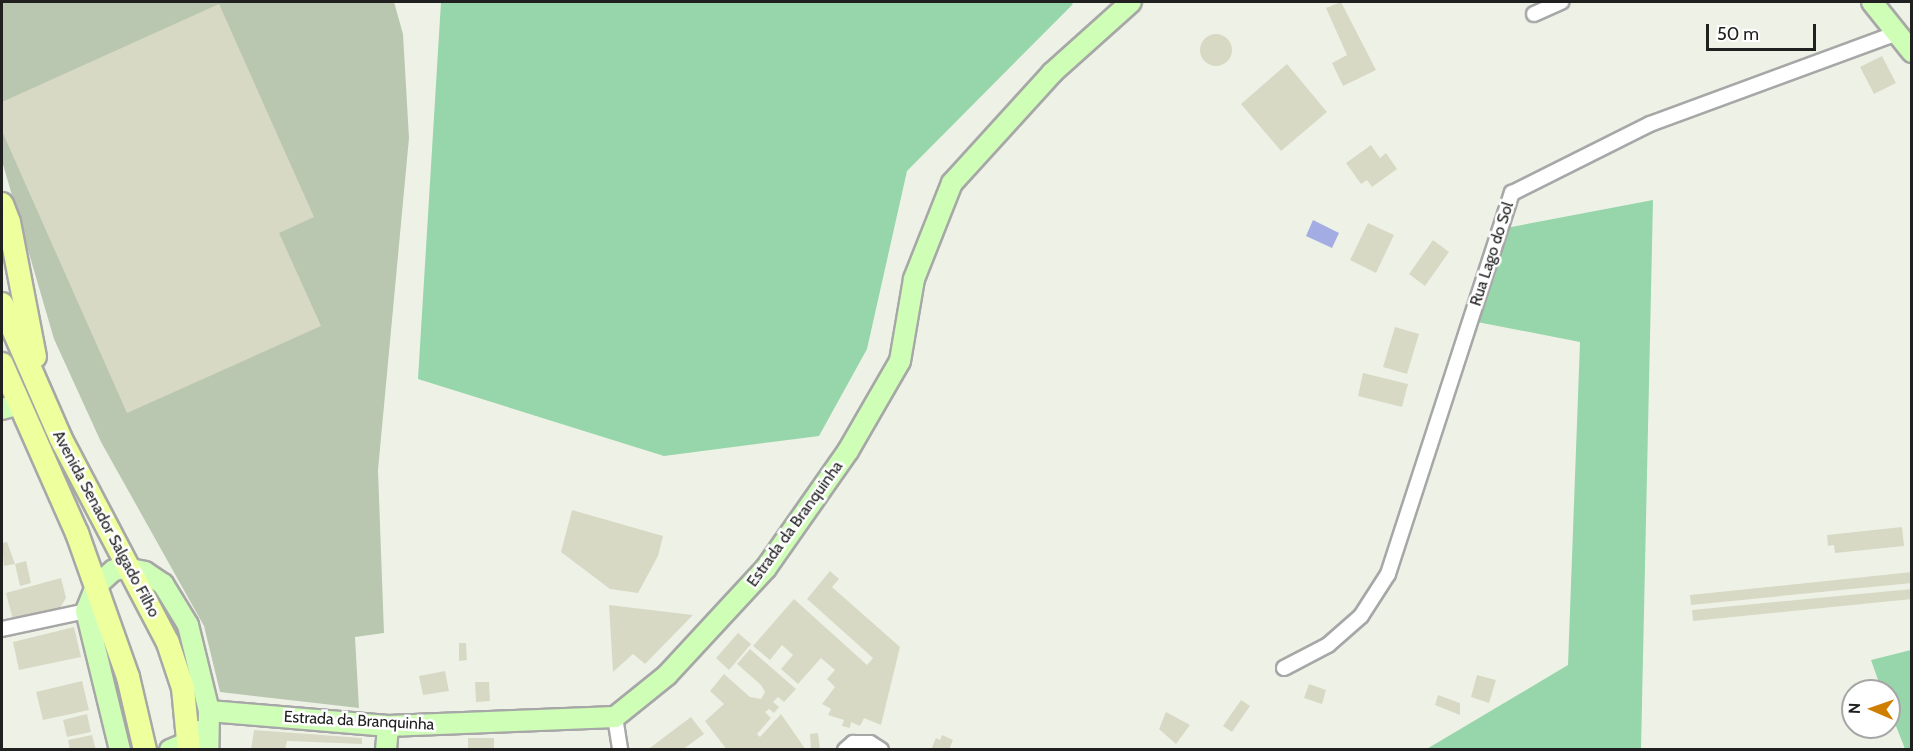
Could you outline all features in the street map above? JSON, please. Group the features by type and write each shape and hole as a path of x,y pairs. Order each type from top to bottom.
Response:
{"main road":[{"name":"Estrada da Branquinha","path":"209,711 388,726 615,717 667,675 766,568 848,451 900,361 914,279 952,183 1052,73 1131,2"},
{"path":"1872,2 1911,52"},
{"path":"2,204 9,222 42,397"},
{"name":"Avenida Senador Salgado Filho","path":"2,304 42,397 138,570 179,673 189,747"},
{"name":"Avenida Senador Salgado Filho","path":"2,364 11,407 77,533 120,750"},
{"path":"90,598 114,570 138,570"},
{"name":"Avenida Senador Salgado Filho","path":"138,570 166,587 182,611 196,650 209,711"},
{"name":"Avenida Senador Salgado Filho","path":"90,598 128,677 145,750"},
{"path":"189,747 209,711"},
{"path":"113,717 126,737 145,750"},
{"path":"386,750 388,726"}],"street":[{"path":"1534,14 1561,2"},
{"name":"Rua Lago do Sol","path":"1284,668 1328,645 1361,616 1388,574 1512,193 1650,123 1897,33"},
{"path":"2,629 90,598"},
{"path":"615,717 620,750"},
{"path":"845,750 853,743 870,743 880,750"}],"shaded area":[{"path":"2,2 394,2 403,34 409,138 378,470 384,633 355,637 359,708 220,692 204,626 101,442 54,339 2,161"}],"green space":[{"path":"441,2 1070,2 1073,4 907,171 867,349 819,436 664,456 418,379"},
{"path":"1653,200 1641,749 1425,750 1568,665 1580,342 1472,321 1506,228"},
{"path":"1911,650 1911,749 1905,749 1901,739 1901,679 1878,679 1871,660"}],"water":[{"path":"1313,220 1339,233 1332,248 1306,236"}],"building":[{"path":"1341,2 1376,70 1343,86 1332,63 1347,55 1326,8"},
{"path":"219,4 314,217 279,233 321,326 127,413 2,131 2,102"},
{"path":"1216,34 1227,39 1232,50 1227,61 1216,66 1205,61 1200,50 1205,39"},
{"path":"1882,56 1896,83 1874,94 1860,67"},
{"path":"1287,64 1327,112 1281,151 1241,104"},
{"path":"1371,145 1380,158 1386,153 1397,169 1372,187 1367,180 1361,184 1346,163"},
{"path":"1368,223 1394,235 1376,273 1350,260"},
{"path":"1433,240 1449,252 1425,286 1409,274"},
{"path":"1395,327 1419,334 1407,374 1383,367"},
{"path":"1363,373 1408,384 1402,407 1358,396"},
{"path":"572,510 663,536 658,556 638,593 610,589 561,552"},
{"path":"1902,527 1904,546 1835,553 1834,545 1828,546 1827,535"},
{"path":"7,542 15,564 4,566 2,543"},
{"path":"26,561 31,583 20,586 15,564"},
{"path":"830,571 839,579 832,587 900,647 881,725 864,718 860,726 851,722 850,728 842,726 844,720 828,715 831,709 822,704 835,687 827,679 835,670 821,658 798,684 781,669 793,655 782,645 770,660 753,646 794,599 867,665 873,658 807,599"},
{"path":"1912,572 1912,583 1691,605 1690,595"},
{"path":"61,578 66,598 60,608 13,620 6,593"},
{"path":"1912,589 1912,599 1693,621 1692,610"},
{"path":"609,605 693,615 645,664 633,654 613,672"},
{"path":"74,627 81,657 19,670 13,642"},
{"path":"738,633 751,644 729,670 716,658"},
{"path":"459,643 466,643 467,660 459,661"},
{"path":"750,649 796,689 784,702 778,697 773,702 779,707 774,713 769,709 765,712 771,718 757,734 760,737 781,714 806,750 727,750 705,721 724,704 710,691 724,674 750,697 761,699 765,692 761,685 737,664"},
{"path":"445,671 449,691 423,695 419,676"},
{"path":"1477,675 1496,680 1489,703 1471,697"},
{"path":"82,681 89,710 43,720 36,692"},
{"path":"475,682 489,682 490,701 476,702"},
{"path":"1309,684 1326,690 1322,704 1304,698"},
{"path":"1438,695 1460,703 1460,715 1435,705"},
{"path":"1241,700 1250,706 1232,732 1223,726"},
{"path":"1166,712 1190,725 1176,744 1159,729"},
{"path":"87,714 91,732 67,737 63,720"},
{"path":"691,717 704,734 682,750 647,750"},
{"path":"254,730 362,738 362,744 287,741 285,750 251,750"},
{"path":"818,733 820,749 811,750 810,734"},
{"path":"92,735 96,750 70,750 68,740"},
{"path":"942,735 953,740 949,750 931,750 936,738 940,740"},
{"path":"468,738 494,738 494,750 468,750"}]}
